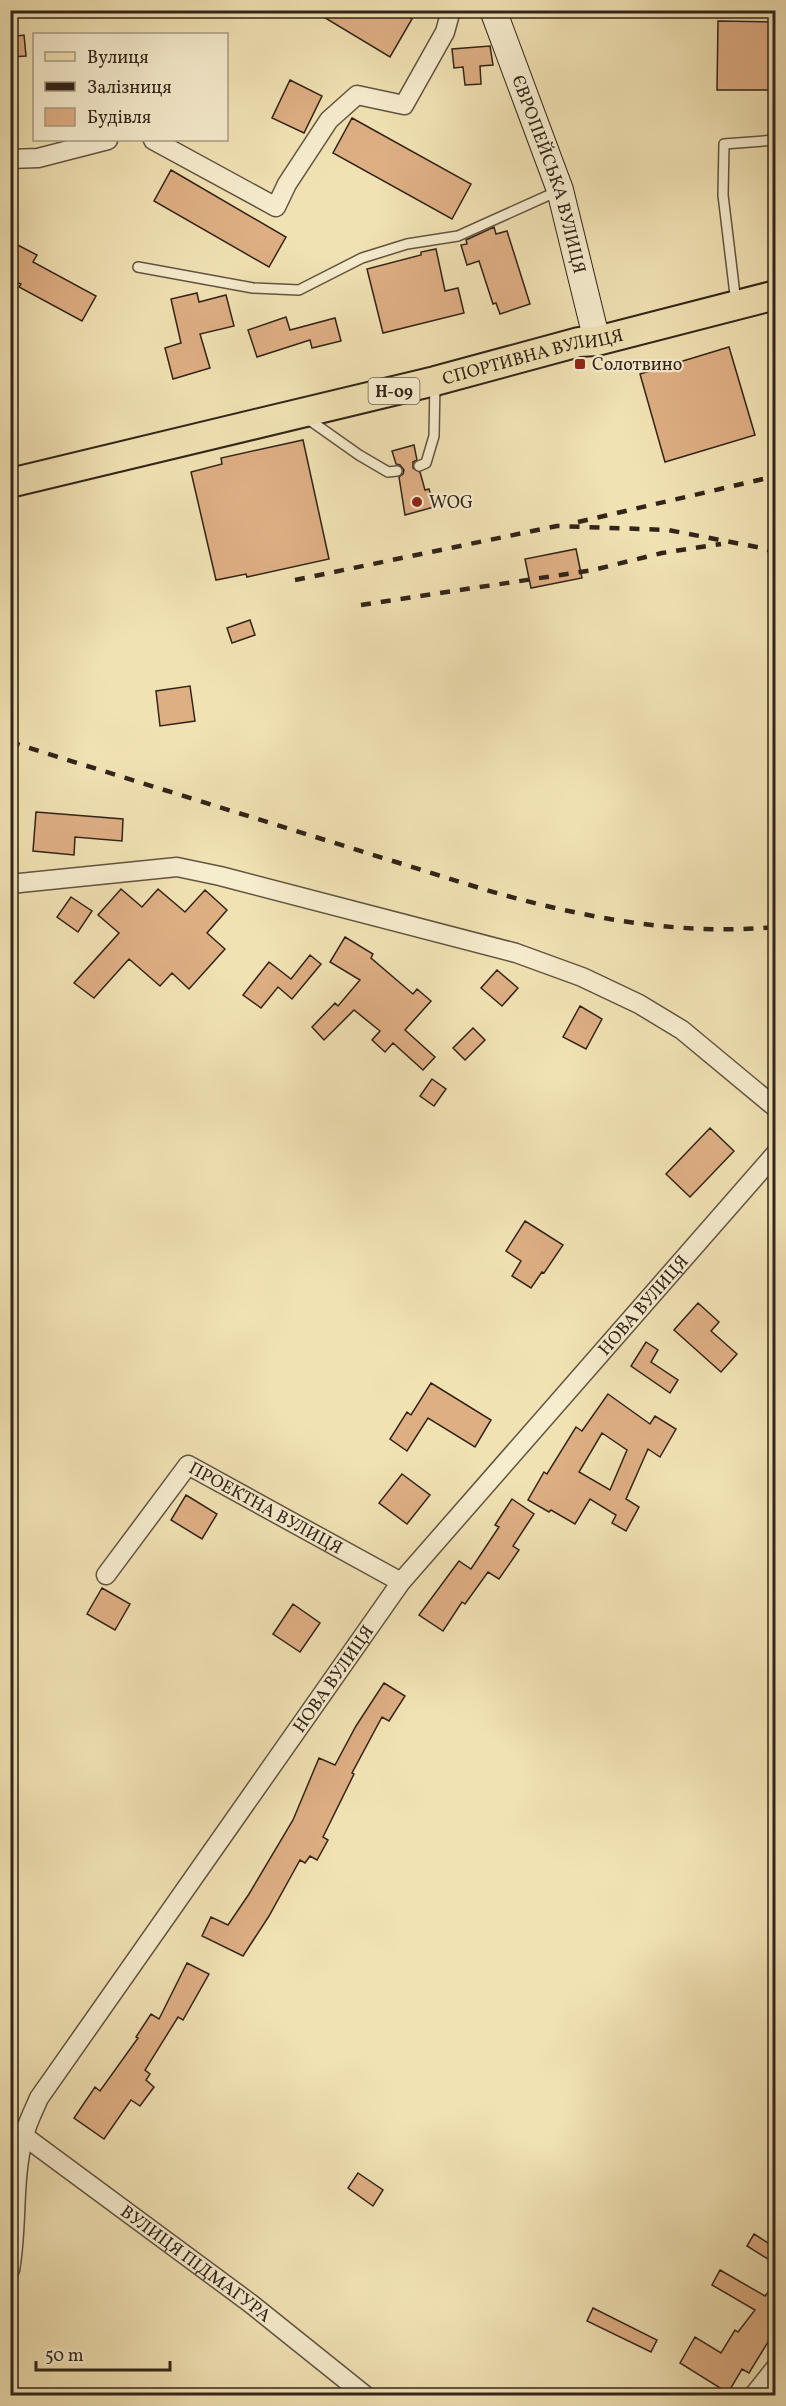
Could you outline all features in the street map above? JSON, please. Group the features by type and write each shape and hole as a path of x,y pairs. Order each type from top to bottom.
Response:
{"main road":[{"name":"СПОРТИВНА ВУЛИЦЯ","path":"10,483 435,381 579,342 597,341 776,295"}],"street":[{"path":"155,141 276,207 287,184 329,120 357,95 404,105 446,32 451,10"},
{"name":"ЄВРОПЕЙСЬКА ВУЛИЦЯ","path":"493,10 560,190 597,341"},
{"path":"10,159 38,158 104,141"},
{"path":"10,884 177,867 220,876 516,953 582,977 639,1004 682,1030 776,1108"},
{"name":"НОВА ВУЛИЦЯ","path":"10,2270 15,2245 17,2174 24,2136 39,2098 401,1582 776,1153"},
{"name":"ПРОЕКТНА ВУЛИЦЯ","path":"106,1575 188,1465 401,1582"},
{"name":"ВУЛИЦЯ ПІДМАГУРА","path":"24,2136 250,2303 366,2396"},
{"path":"753,2396 776,2367"}],"lane":[{"path":"736,305 723,195 724,144 776,140"},
{"path":"138,267 253,288 299,290 362,258 407,244 458,236 560,190"},
{"path":"418,466 426,464 434,436 435,381"},
{"path":"300,413 359,455 388,472 397,471"}],"building":[{"path":"312,10 398,10 412,19 390,57"},
{"path":"718,21 776,22 776,90 717,90"},
{"path":"24,35 26,56 10,57 10,37"},
{"path":"490,46 493,65 480,66 481,84 465,85 463,67 454,68 452,49"},
{"path":"290,80 322,96 304,133 272,118"},
{"path":"352,118 471,184 452,219 333,153"},
{"path":"171,170 286,237 269,267 154,201"},
{"path":"494,227 496,234 507,231 530,304 500,314 496,303 493,304 479,261 467,265 461,245 467,244 466,240"},
{"path":"10,241 37,255 33,262 96,296 82,321 19,287 21,284 10,279"},
{"path":"436,249 445,291 458,288 464,313 383,333 367,269"},
{"path":"197,293 199,302 226,295 234,326 200,334 210,368 173,379 165,348 181,343 171,299"},
{"path":"286,317 290,330 335,318 341,341 312,348 310,340 257,357 248,330"},
{"path":"729,347 755,435 665,462 640,374"},
{"path":"303,440 329,559 247,577 246,574 216,580 191,472 222,464 221,458"},
{"path":"414,445 417,460 413,462 413,468 420,472 425,490 429,489 434,507 405,515 399,477 404,470 396,464 392,451"},
{"path":"576,549 582,578 531,588 525,559"},
{"path":"250,620 255,635 232,643 227,628"},
{"path":"190,686 195,721 160,726 156,691"},
{"path":"36,812 123,819 122,841 75,837 74,855 33,851"},
{"path":"121,889 142,907 158,889 185,912 205,890 227,910 207,933 225,949 189,989 172,973 160,986 129,959 94,998 74,983 119,933 98,915"},
{"path":"71,897 92,911 78,932 57,917"},
{"path":"345,937 373,954 371,958 413,994 417,989 431,1001 405,1030 435,1057 423,1070 393,1043 385,1052 372,1040 380,1031 354,1010 324,1040 312,1027 335,1003 338,1006 360,980 330,962"},
{"path":"310,955 321,964 292,999 278,987 261,1008 243,995 269,962 291,979"},
{"path":"497,970 518,988 502,1006 481,988"},
{"path":"580,1006 602,1019 586,1049 563,1037"},
{"path":"473,1028 485,1040 465,1060 453,1048"},
{"path":"432,1079 446,1089 434,1106 420,1096"},
{"path":"710,1128 734,1151 690,1197 666,1174"},
{"path":"525,1221 563,1245 531,1288 512,1276 521,1261 506,1251"},
{"path":"698,1303 719,1322 711,1331 737,1354 721,1372 674,1330"},
{"path":"646,1342 658,1350 651,1362 678,1380 670,1393 631,1366"},
{"path":"431,1383 491,1420 475,1447 428,1418 407,1451 390,1439 407,1412 411,1415"},
{"path":"608,1394 650,1424 655,1416 676,1429 660,1457 648,1449 626,1499 639,1507 626,1531 612,1523 616,1515 590,1499 575,1524 528,1500 544,1472 547,1474 576,1427 582,1431","holes":["602,1433 627,1450 610,1490 579,1472"]},
{"path":"402,1474 430,1495 407,1524 379,1503"},
{"path":"186,1495 217,1514 202,1539 171,1520"},
{"path":"512,1499 534,1514 513,1546 519,1550 499,1579 488,1572 465,1604 462,1602 443,1631 419,1615 459,1561 471,1569 499,1527 495,1525"},
{"path":"102,1588 130,1604 115,1630 87,1614"},
{"path":"293,1604 320,1623 300,1652 273,1634"},
{"path":"384,1683 405,1696 389,1721 382,1717 352,1773 354,1774 323,1837 328,1840 317,1860 310,1856 305,1863 300,1860 269,1916 243,1956 202,1936 211,1917 228,1925 293,1820 319,1758 335,1765 356,1726"},
{"path":"187,1963 209,1974 183,2020 178,2017 145,2070 150,2074 146,2080 154,2087 140,2106 131,2100 104,2139 74,2118 95,2087 100,2091 138,2038 136,2037 151,2014 159,2019"},
{"path":"358,2173 383,2190 373,2206 348,2188"},
{"path":"754,2234 776,2248 776,2264 747,2246"},
{"path":"720,2270 765,2296 776,2282 776,2341 771,2337 749,2373 742,2369 728,2393 680,2363 695,2337 721,2353 735,2330 738,2332 755,2310 712,2285"},
{"path":"593,2308 657,2340 651,2352 587,2321"}],"railway":[{"path":"578,522 776,476"},
{"path":"295,580 557,526 668,530 762,548 776,553"},
{"path":"361,605 593,570 662,553 721,544"},
{"path":"10,742 522,900 593,916 665,926 701,929 776,927"}],"place":[{"name":"Солотвино","path":"580,364"},
{"name":"WOG","path":"417,502"}]}
